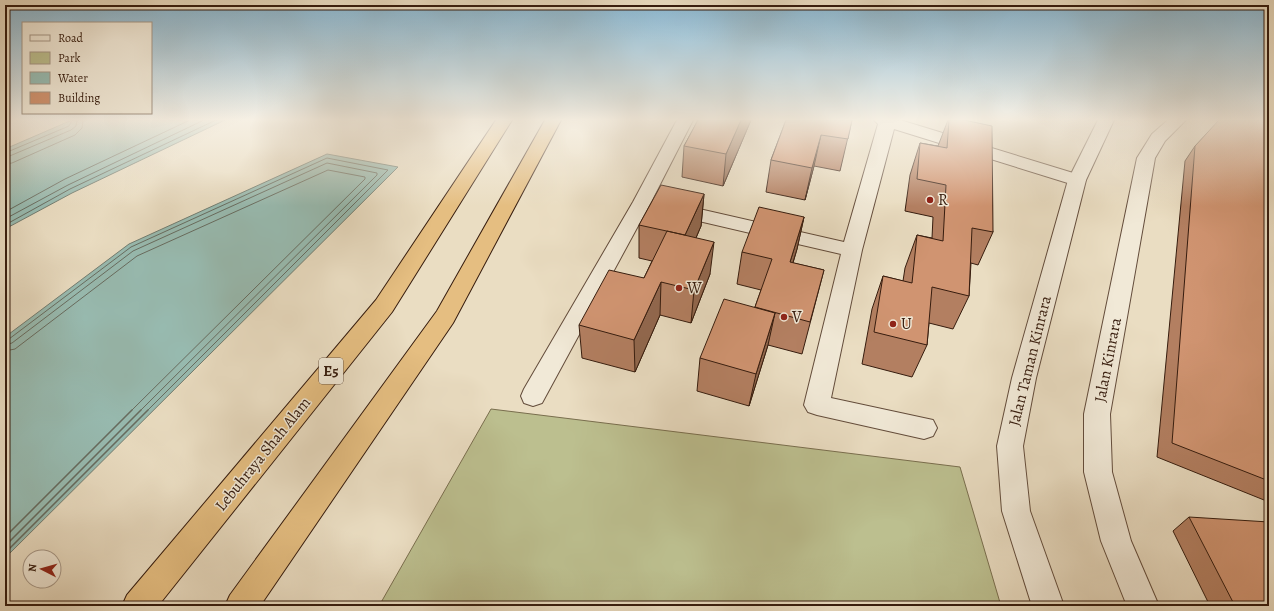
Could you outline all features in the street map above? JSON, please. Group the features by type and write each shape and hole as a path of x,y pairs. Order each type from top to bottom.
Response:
{"highway":[{"name":"Lebuhraya Shah Alam","path":"138,606 384,306 486,149"},
{"path":"241,606 446,317 538,149"}],"street":[{"path":"533,396 642,202 670,149"},
{"path":"878,149 852,250 817,405 924,428"},
{"path":"973,149 1077,180"},
{"name":"Jalan Taman Kinrara","path":"1048,606 1016,511 1010,446 1024,378 1077,180 1092,149"},
{"name":"Jalan Kinrara","path":"1143,606 1116,541 1098,472 1098,414 1146,158 1152,149"},
{"path":"642,202 852,250"}],"green space":[{"path":"491,409 960,467 1001,606 379,606"}],"water":[{"path":"5,149 165,149 72,193 5,229"},
{"path":"327,154 398,167 5,558 5,337 129,244"}],"building":[{"path":"697,149 728,149 726,154"},
{"path":"775,149 817,149 812,168 771,160"},
{"path":"920,149 992,149 993,232 972,228 969,296 932,287 927,345 874,332 883,276 912,283 917,235 943,241 946,185 917,179"},
{"path":"1195,149 1269,149 1269,481 1172,443"},
{"path":"661,185 704,194 685,235 639,225"},
{"path":"759,207 804,217 790,262 824,270 810,322 755,307 772,259 742,252"},
{"path":"667,231 714,242 694,290 661,282 634,340 579,325 609,270 644,278"},
{"path":"724,299 775,313 756,374 700,358"},
{"path":"1189,517 1269,522 1269,606 1235,606"}],"place":[{"name":"R","path":"930,200"},
{"name":"W","path":"679,288"},
{"name":"V","path":"784,317"},
{"name":"U","path":"893,324"}]}
